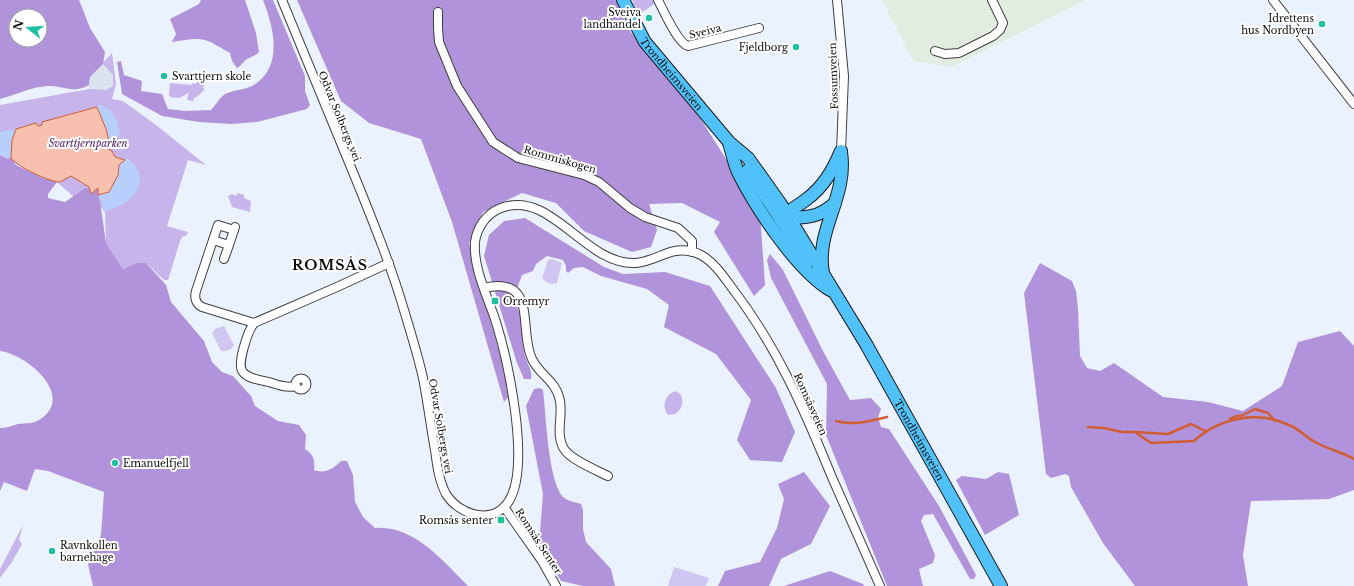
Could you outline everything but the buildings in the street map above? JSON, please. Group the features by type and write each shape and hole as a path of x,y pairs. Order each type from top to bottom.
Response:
{"highway":[{"name":"Trondheimsveien","path":"623,0 645,42 729,142 748,158 836,294 866,344 1001,586"},
{"name":"Trondheimsveien","path":"729,142 738,171 773,228 805,270 836,294"},
{"path":"824,276 822,268 824,240 836,203 842,178 841,151"},
{"path":"786,217 826,182 841,151"},
{"path":"786,217 817,215 836,203"}],"street":[{"name":"Odvar Solbergs vei","path":"282,0 389,263 417,353 437,465 443,488 454,504 470,514 491,514 504,507"},
{"name":"Sveiva","path":"658,0 678,35 684,44 688,46 758,28"},
{"name":"Fossumveien","path":"837,0 844,76 841,151"},
{"path":"935,51 945,54 959,53 998,33 1003,23 992,0"},
{"path":"1273,0 1354,104"},
{"name":"Rommiskogen","path":"438,12 439,42 457,86 493,142 518,158 539,162 584,175 599,182 630,208 645,216 678,228 692,241 692,252"},
{"path":"504,507 513,492 516,476 516,426 513,393 506,357 484,288 475,252 477,232 482,224 495,211 512,205 522,205 540,210 597,251 618,261 641,263 672,251 679,250 692,252"},
{"path":"224,259 234,228 218,225 196,291 197,302 202,307 254,323 389,263"},
{"path":"212,240 229,244"},
{"name":"Romsåsveien","path":"692,252 706,258 724,277 752,314 771,345 800,401 880,586"},
{"path":"484,288 503,285 513,290 520,298 525,310 531,358 552,381 560,400 559,434 564,448 576,459 608,476"},
{"path":"254,323 240,363 242,372 250,376 284,386 296,386"},
{"name":"Romsås Senter","path":"504,507 542,562 556,586"}],"shaded area":[{"path":"0,0 79,0 90,28 105,52 103,64 90,77 89,85 84,88 69,89 55,86 43,86 0,99"},
{"path":"201,0 245,0 256,33 259,52 237,68 232,61 230,53 208,41 191,39 172,42 176,34 170,19 199,4"},
{"path":"263,0 273,0 305,76 305,91 310,105 307,109 257,122 232,124 199,122 162,116 122,94 117,62 121,61 124,75 142,81 141,91 162,94 168,109 185,111 211,110 225,94 252,86 262,78 269,69 274,47 273,35"},
{"path":"297,0 618,0 626,26 702,121 760,213 765,285 754,296 714,232 720,222 682,203 649,204 657,230 651,247 632,252 584,231 556,203 522,193 483,212 469,243 511,394 504,402 452,222 421,139 369,123 341,101"},
{"path":"882,0 1086,0 951,67 913,61"},
{"path":"103,64 113,75 113,86 107,90 89,89 90,77"},
{"path":"97,107 106,129 110,145 108,149 112,151 115,157 125,160 119,165 118,175 109,192 98,195 98,188 91,194 89,187 71,176 60,182 49,180 20,166 11,158 12,140 16,129 36,123 38,126 42,125 42,122"},
{"path":"0,155 8,159 11,157 16,165 45,179 52,179 57,182 48,194 48,198 65,202 85,188 90,189 91,193 98,187 106,243 123,269 136,263 146,263 166,285 171,302 204,341 212,362 222,372 233,376 251,396 255,406 278,421 299,425 306,435 305,449 313,458 314,470 325,471 341,461 347,461 353,475 355,502 363,517 375,528 402,532 415,538 427,546 468,586 93,586 88,564 101,535 104,492 48,471 35,469 27,491 4,482 0,491 0,428 31,423 39,420 49,411 53,400 50,389 44,378 34,368 11,354 0,351"},
{"path":"525,218 604,267 623,274 665,272 710,286 776,388 795,432 782,462 750,460 737,440 751,400 716,354 664,327 669,305 647,289 601,276 583,267 574,268 568,273 563,260 547,256 536,264 533,271 522,275 513,299 517,305 521,319 525,356 531,373 531,379 524,379 517,363 484,256 489,235 504,221"},
{"path":"770,254 783,270 824,353 850,400 871,398 881,409 878,417 881,427 889,429 939,506 976,575 974,579 970,579 933,514 924,515 921,521 935,555 933,563 919,569 923,586 887,586 826,435 827,384 771,278 767,260"},
{"path":"552,259 562,263 557,283 550,284 542,278 548,260"},
{"path":"1040,263 1072,281 1076,291 1078,309 1080,356 1087,368 1100,371 1114,363 1163,397 1208,402 1243,411 1282,386 1298,342 1340,331 1354,346 1354,490 1329,499 1251,501 1243,555 1248,586 1135,586 1103,543 1071,487 1069,476 1065,474 1051,478 1046,474 1024,293"},
{"path":"224,326 234,345 229,350 221,351 212,333 215,329"},
{"path":"540,388 543,390 548,446 558,489 563,497 581,504 583,510 583,529 586,542 611,569 615,586 583,586 561,581 539,545 543,494 526,406 534,389"},
{"path":"804,472 830,506 811,544 781,559 769,586 718,586 725,571 760,562 777,528 784,499 778,484"},
{"path":"998,472 1009,474 1019,515 985,535 956,480 962,476 986,479"},
{"path":"674,567 709,578 706,586 668,586"},
{"path":"830,571 863,584 864,586 784,586"}],"green space":[{"path":"632,0 658,0 659,1 638,15"},
{"name":"Svarttjernparken","path":"112,53 116,84 112,99 123,101 206,165 188,160 167,226 188,232 180,241 168,280 164,280 146,263 136,263 123,269 106,243 105,212 91,194 74,197 57,182 39,176 0,155 0,105 89,89 90,77"},
{"path":"197,80 203,80 204,90 194,98 193,101 187,100 189,92 180,97 174,98 169,96 170,83 191,85 193,83 196,84"},
{"path":"238,193 244,195 244,198 251,201 250,212 232,207 228,196 232,194 236,196"},
{"path":"676,391 681,395 682,406 675,414 668,415 665,408 665,401 669,395"},
{"path":"23,525 19,540 22,544 12,562 0,578 0,569"}],"sand":[{"path":"99,105 112,112 118,125 120,135 110,143 97,107"},
{"path":"16,129 12,140 11,157 8,159 0,155 0,132"},
{"path":"127,158 136,167 140,177 138,188 130,199 105,212 98,195 109,192 118,175 119,165"}],"waterway":[{"path":"1230,419 1241,416 1255,409 1268,413 1275,421"},
{"path":"836,421 855,423 887,417"},
{"path":"1088,427 1104,428 1122,432 1135,432 1151,443 1194,441 1204,433 1227,422 1252,417 1265,418 1277,420 1289,425 1312,440 1354,459"},
{"path":"1135,432 1168,434 1191,424 1205,431"}],"place":[{"name":"Sveiva landhandel","path":"649,18"},
{"name":"Idrettens hus Nordbyen","path":"1322,24"},
{"name":"Fjeldborg","path":"796,47"},
{"name":"Svarttjern skole","path":"164,76"},
{"name":"Orremyr","path":"495,301"},
{"name":"Emanuelfjell","path":"115,463"},
{"name":"Romsås senter","path":"501,520"},
{"name":"Ravnkollen barnehage","path":"52,551"}],"district":[{"name":"ROMSÅS","path":"330,265"}]}
